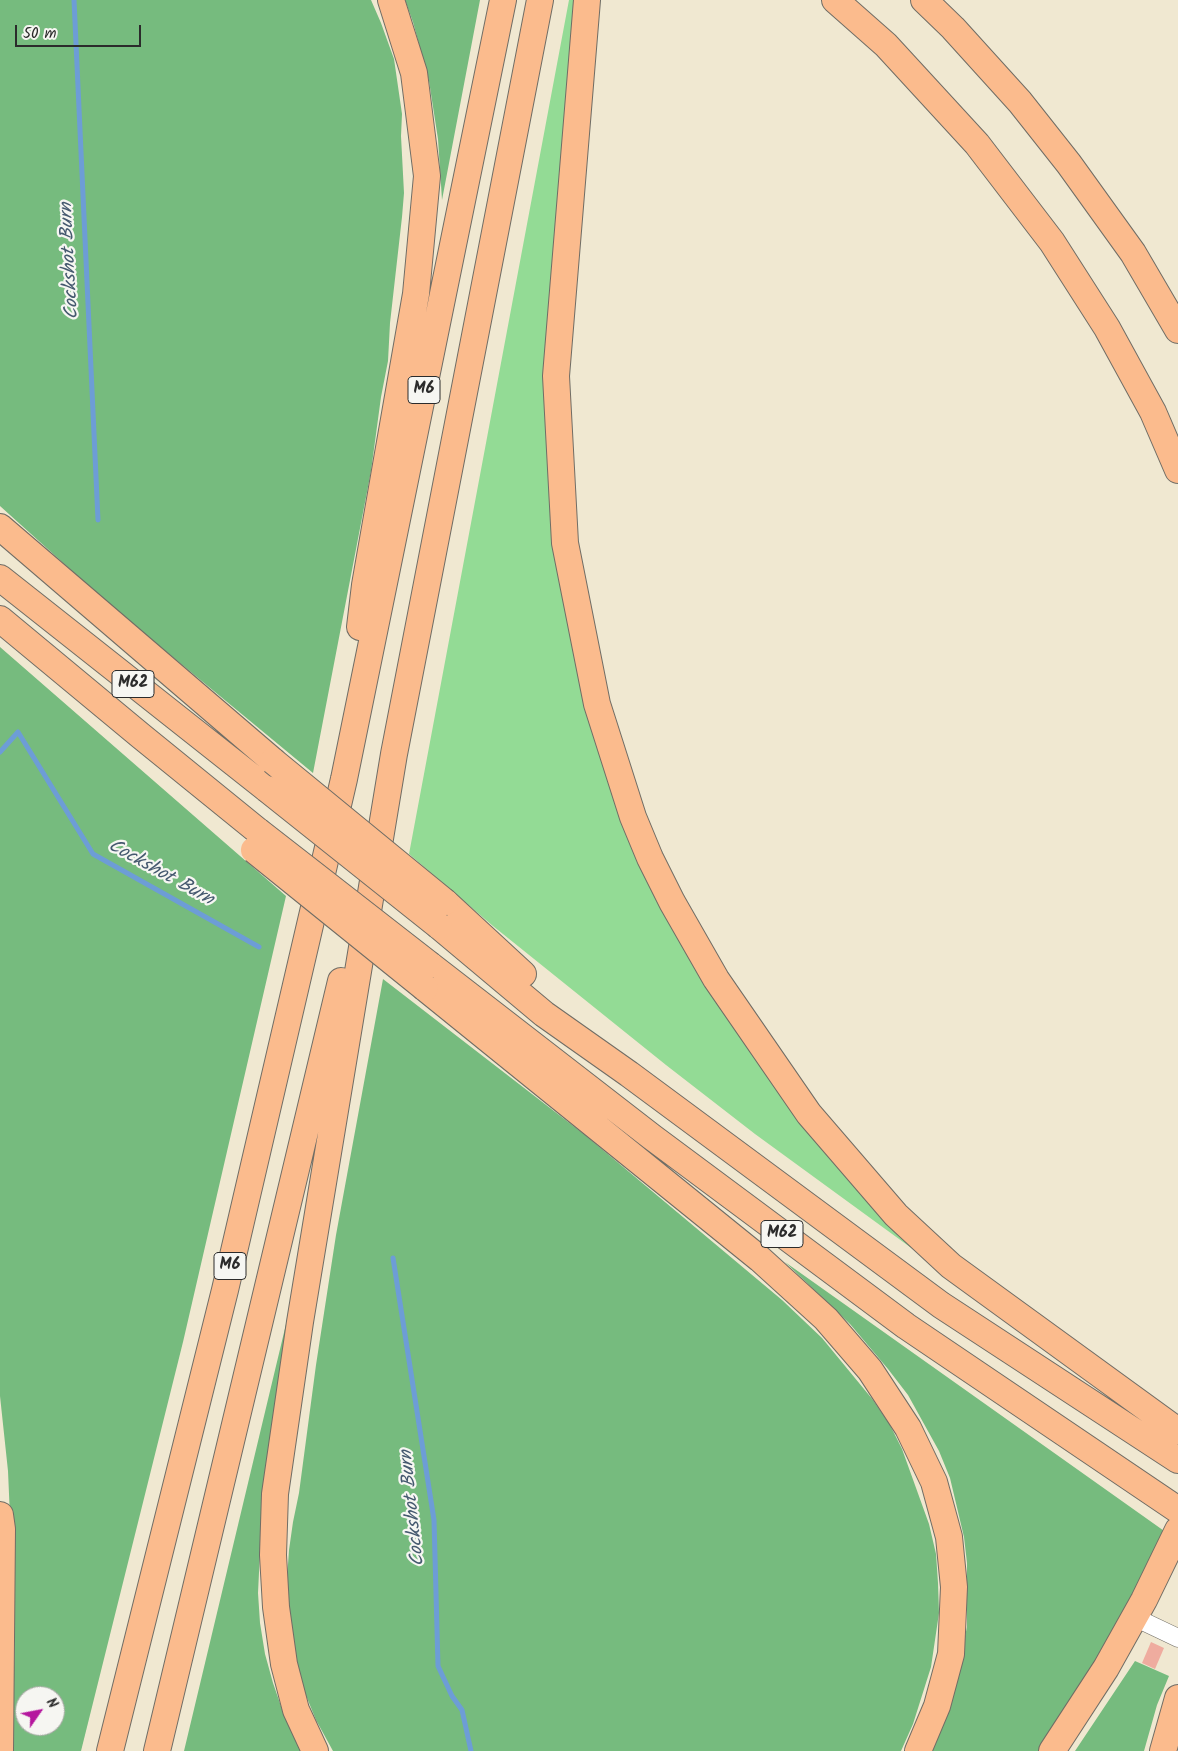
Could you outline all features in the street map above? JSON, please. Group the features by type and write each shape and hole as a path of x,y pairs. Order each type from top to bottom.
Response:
{"highway":[{"path":"344,780 364,585 416,294 427,176 414,73 391,0"},
{"name":"M6","path":"110,1751 227,1280 344,780 503,0"},
{"name":"M6","path":"157,1751 394,754 540,0"},
{"path":"587,0 556,376 565,543 597,704 633,816 650,858 672,902 716,978 809,1114 896,1215 951,1266 1172,1441"},
{"path":"834,0 886,45 977,144 1052,242 1107,328 1153,412 1178,470"},
{"path":"924,0 953,28 1020,102 1069,164 1133,252 1178,330"},
{"path":"0,527 273,761 442,914"},
{"name":"M62","path":"0,578 267,790 442,914 629,1074 941,1305 1172,1441"},
{"name":"M62","path":"0,619 141,736 256,840 428,977 652,1137 906,1326 1178,1510"},
{"path":"315,1751 296,1710 284,1664 276,1607 273,1554 275,1494 300,1322 394,754"},
{"path":"428,977 760,1259 826,1319 870,1370 908,1428 934,1482 948,1537 954,1588 951,1654 937,1706 918,1751"},
{"path":"0,1515 2,1529 0,1751"},
{"path":"1052,1751 1106,1668 1178,1530"},
{"path":"1164,1751 1178,1698"}],"lane":[{"path":"1134,1617 1178,1638"}],"green space":[{"path":"0,0 371,0 381,23 394,59 402,114 401,136 404,193 402,217 390,323 388,361 371,471 313,773 111,606 0,506"},
{"path":"405,0 480,0 442,200 438,139 429,81"},
{"path":"569,0 580,0 552,497 657,892 936,1266 755,1134 666,1065 493,926 409,854"},
{"path":"0,647 286,896 183,1342 81,1751 12,1751 15,1631 8,1471 0,1396"},
{"path":"383,979 585,1135 782,1300 822,1338 873,1400 890,1425 902,1449 929,1524 936,1554 938,1583 939,1613 931,1667 913,1724 901,1751 333,1751 316,1720 305,1693 297,1665 291,1637 287,1579 289,1550 336,1235"},
{"path":"785,1262 1167,1533 1145,1585 1042,1751 930,1751 954,1688 967,1627 967,1563 964,1537 950,1478 939,1451 908,1395 850,1324"},
{"path":"292,1299 261,1531 258,1593 265,1654 283,1712 301,1751 184,1751"},
{"path":"1135,1661 1169,1676 1157,1705 1144,1751 1075,1751"}],"building":[{"path":"1151,1642 1164,1648 1155,1669 1142,1663"}],"waterway":[{"name":"Cockshot Burn","path":"74,0 98,520"},
{"name":"Cockshot Burn","path":"0,752 18,732 93,854 259,947"},
{"name":"Cockshot Burn","path":"393,1258 434,1520 438,1666 452,1696 462,1710 471,1751"}]}
